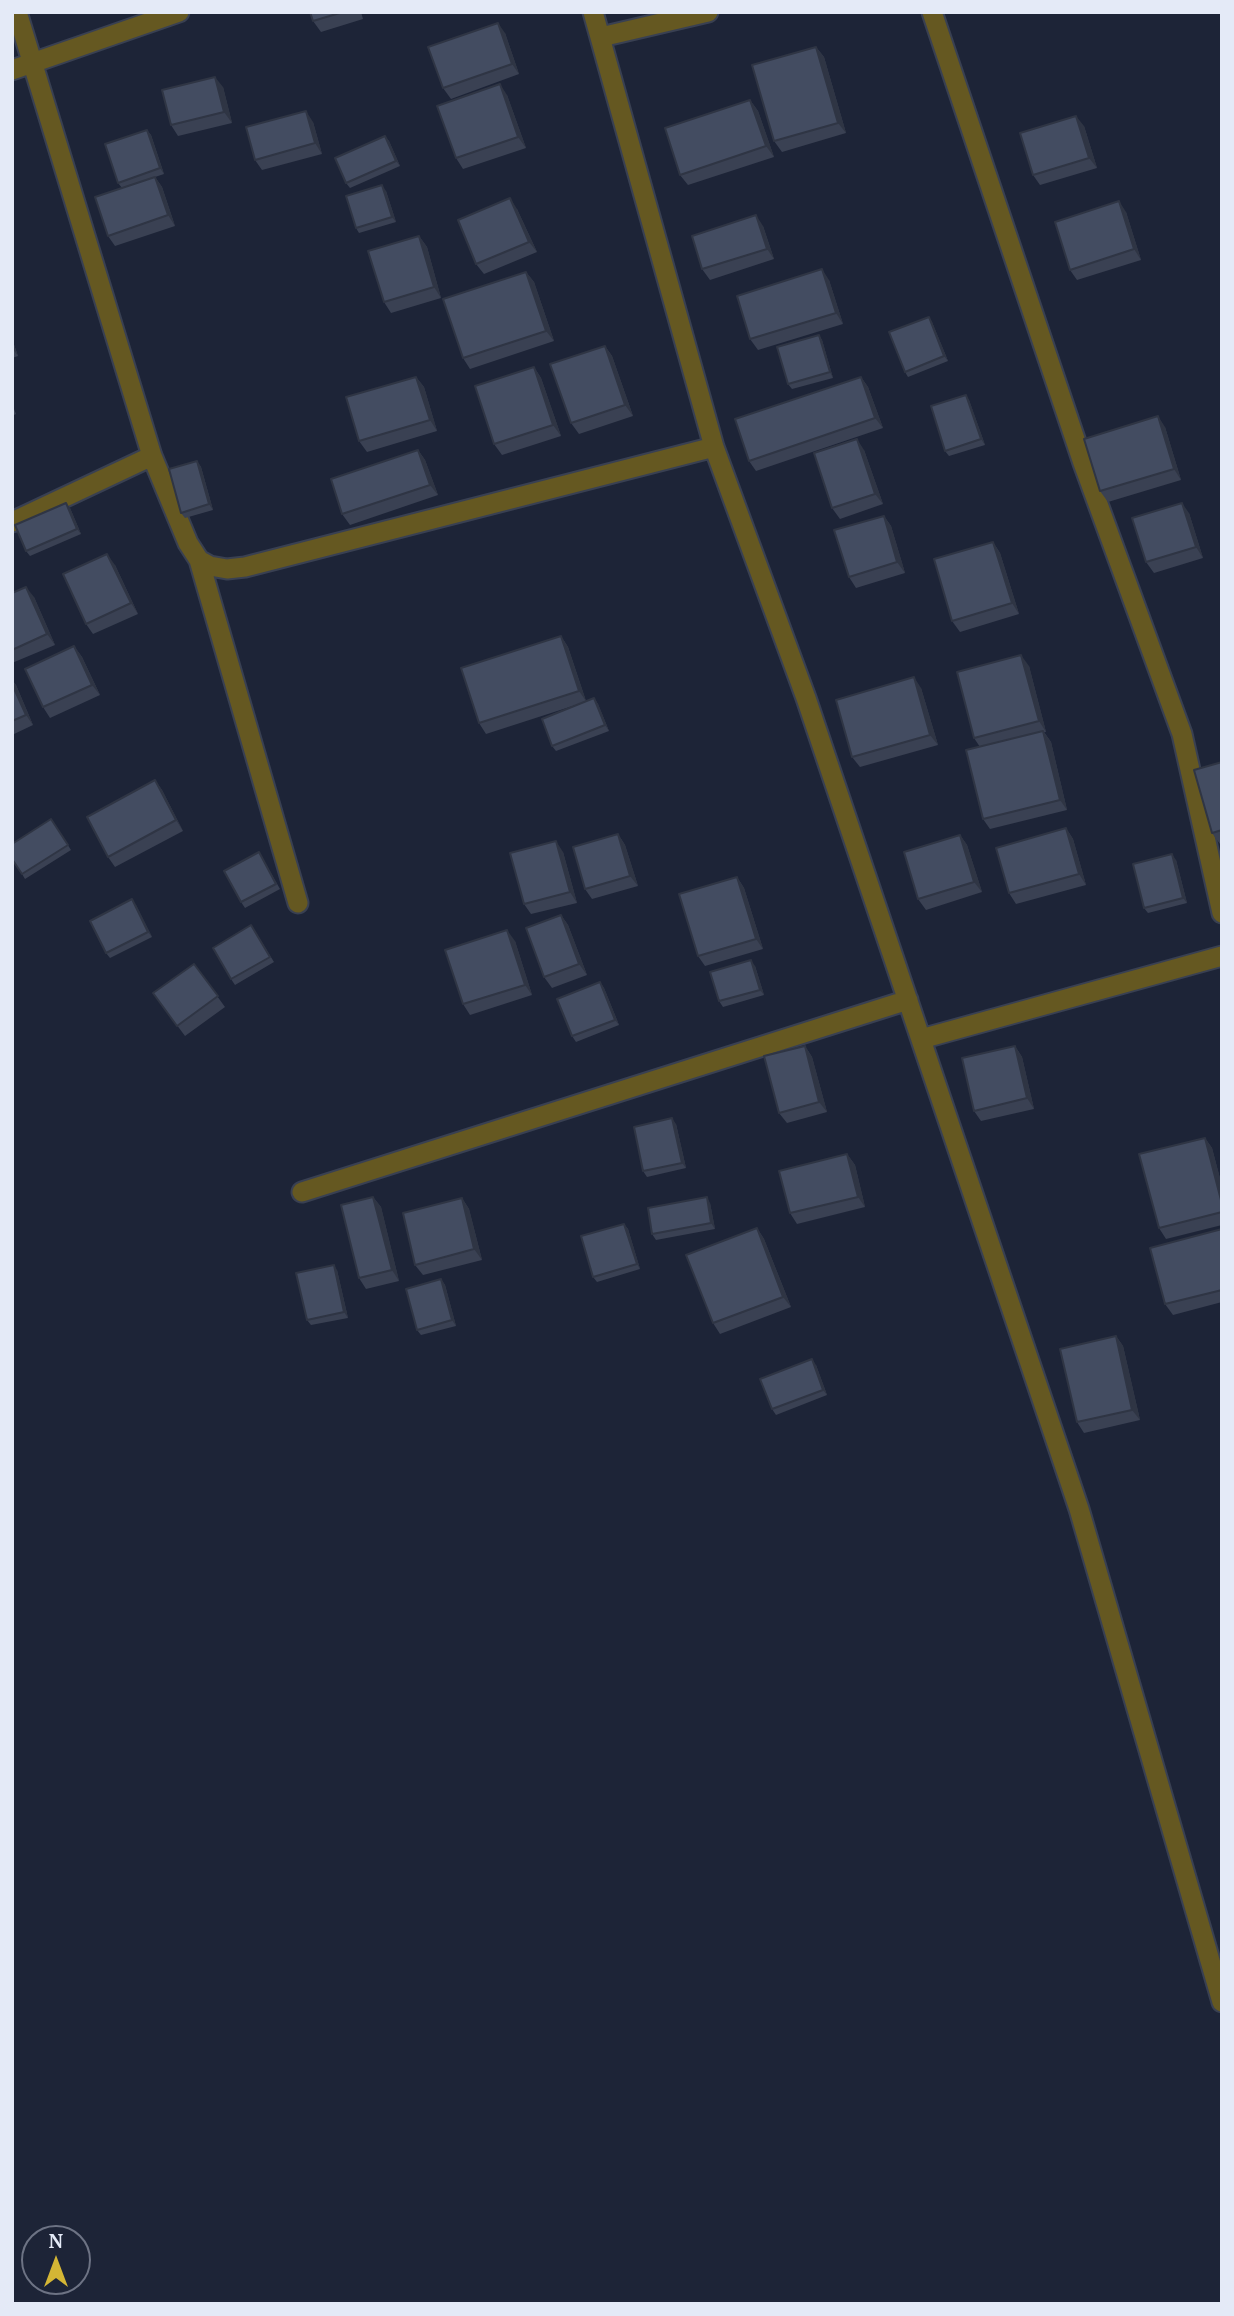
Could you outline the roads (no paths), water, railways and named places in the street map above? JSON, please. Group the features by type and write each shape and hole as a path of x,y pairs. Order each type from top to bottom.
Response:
{"street":[{"path":"17,12 152,456 188,543 199,560 298,903"},
{"path":"12,70 33,65 179,12"},
{"path":"593,12 714,447 806,698 1079,1508 1222,2003"},
{"path":"600,37 708,12"},
{"path":"932,12 1083,463 1182,734 1222,913"},
{"path":"199,560 209,566 227,569 245,567 714,447"},
{"path":"12,522 152,456"},
{"path":"921,1039 1222,956"},
{"path":"302,1192 908,1000"}]}
